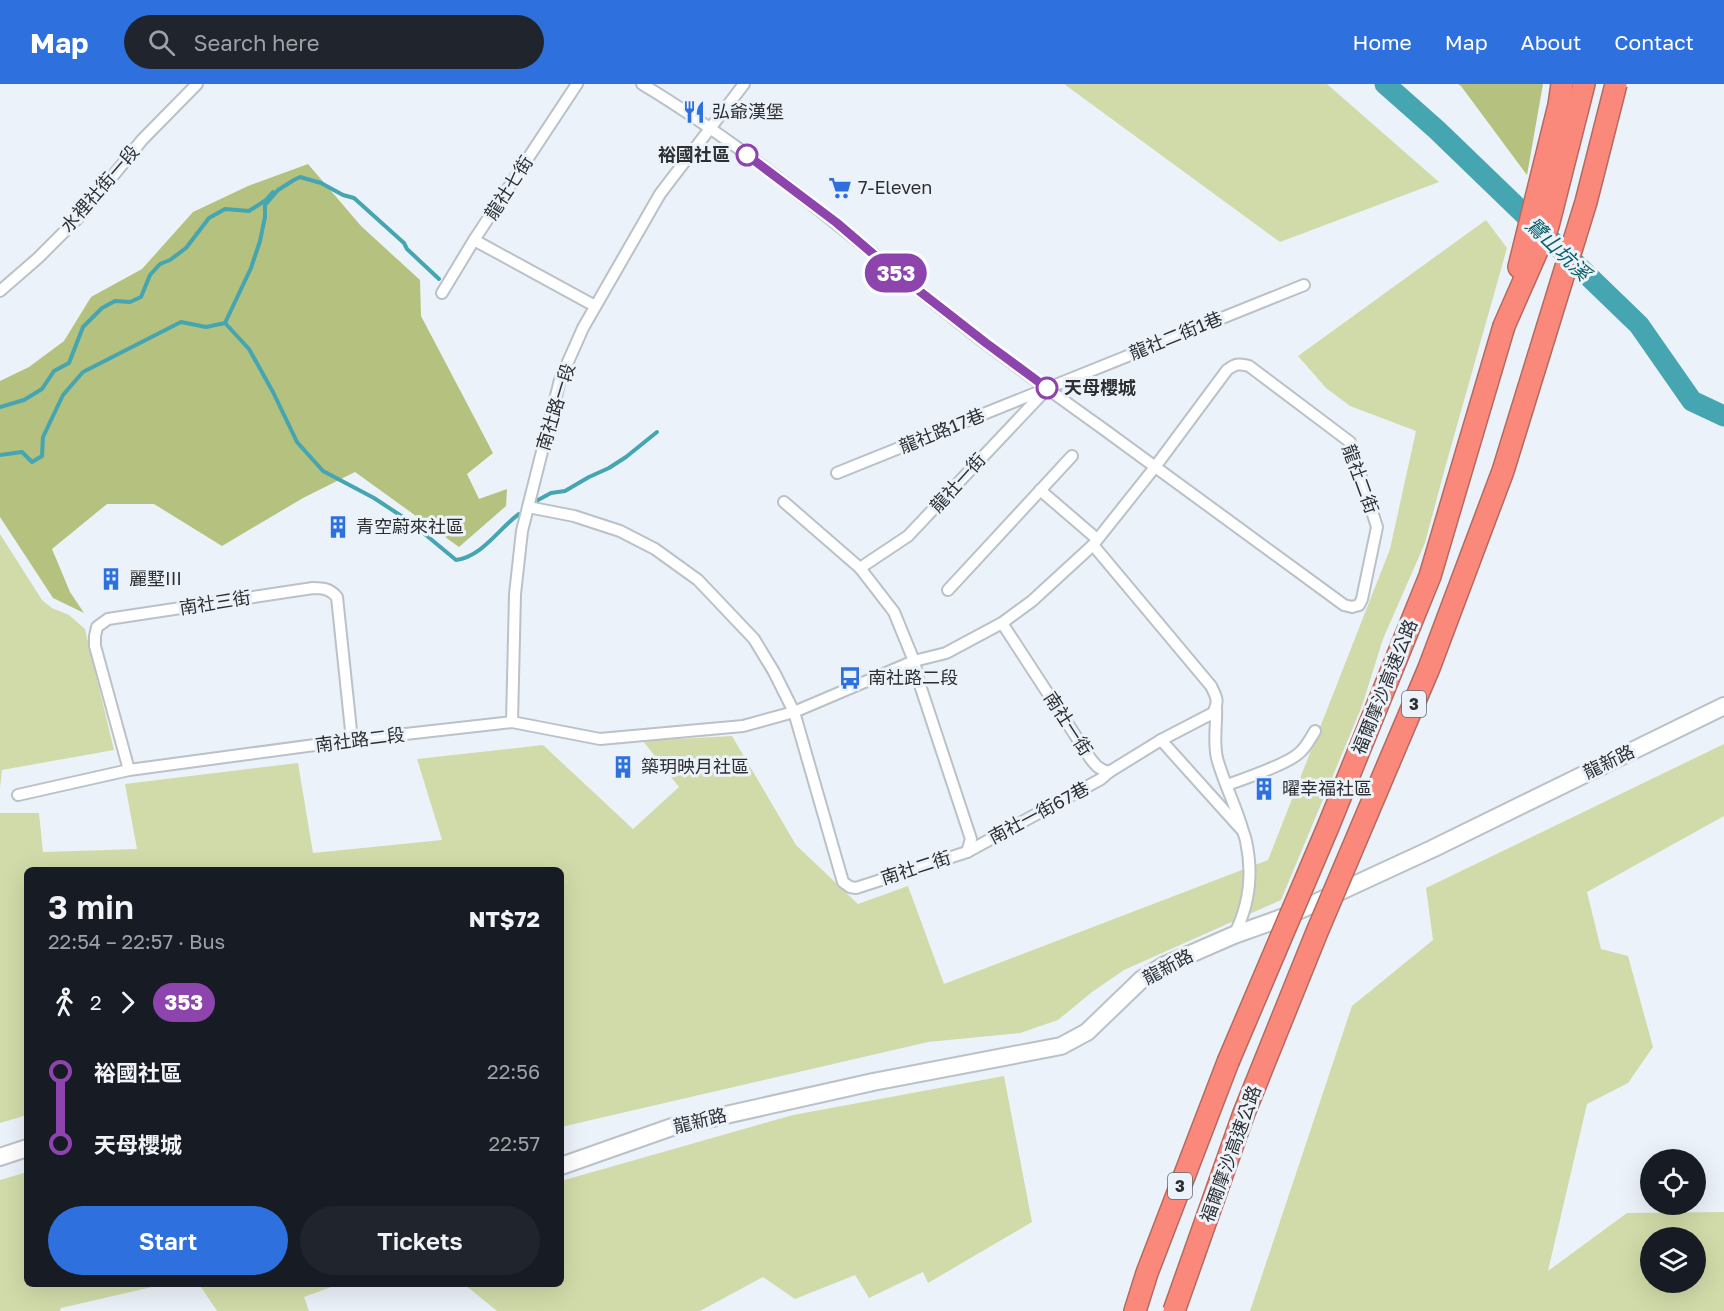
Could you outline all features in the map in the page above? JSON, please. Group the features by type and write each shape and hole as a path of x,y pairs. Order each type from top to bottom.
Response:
{"highway":[{"name":"福爾摩沙高速公路","path":"1174,1311 1244,1113 1317,932 1429,668 1503,471 1586,202 1616,84"},
{"name":"福爾摩沙高速公路","path":"1135,1311 1147,1273 1228,1062 1333,816 1430,576 1504,326 1548,226 1583,90"},
{"path":"1504,326 1561,94"}],"street":[{"name":"水裡社街一段","path":"0,291 38,258 82,214 142,141 197,84"},
{"name":"龍社七街","path":"442,293 474,240 577,84"},
{"name":"龍社二街","path":"642,84 710,128 837,223 886,265 986,343 1047,388 1155,467 1344,605 1359,604 1377,527 1350,442 1249,366 1240,363 1227,370 1155,467"},
{"name":"南社路一段","path":"512,722 515,594 522,531 560,380 583,327 660,194 744,84"},
{"path":"474,240 595,306"},
{"name":"龍社二街1巷","path":"1047,388 1304,285"},
{"name":"龍社路17巷","path":"837,473 1047,388"},
{"name":"龍社一街","path":"860,568 908,536 1047,388"},
{"path":"948,590 1072,456"},
{"name":"南社路二段","path":"18,795 129,770 512,722 600,740 743,726 794,712 914,661 946,653 978,638 1002,623 1054,582 1095,542 1155,467"},
{"path":"1040,490 1095,542 1211,686 1217,697 1215,740 1217,756 1245,835 1249,890 1244,912 1234,935"},
{"name":"南社二街","path":"528,507 574,516 620,531 655,549 698,580 754,639 794,712 843,882 856,888 967,852 971,839 914,661 894,612 860,568 784,502"},
{"name":"南社三街","path":"129,770 95,646 97,627 108,619 313,588 332,591 336,597 352,741"},
{"name":"南社一街","path":"1002,623 1096,766 1101,770 1109,772 1161,740 1213,713 1216,706"},
{"name":"龍新路","path":"564,1165 672,1128 873,1082 1060,1047 1087,1032 1142,979 1163,966 1234,935 1287,916 1432,849 1724,706"},
{"path":"1227,785 1297,756 1315,731"},
{"path":"1161,740 1245,835"},
{"name":"南社一街67巷","path":"967,852 1101,780 1109,772"},
{"path":"0,1157 24,1149"}],"green space":[{"path":"1064,84 1327,84 1439,182 1280,242"},
{"path":"1458,84 1543,84 1527,175 1461,86"},
{"path":"308,164 361,226 420,280 421,316 493,453 467,474 479,499 507,489 506,506 459,547 355,472 303,498 222,546 154,504 107,504 52,549 70,592 84,613 53,598 0,517 0,381 29,367 64,341 91,297 142,269 193,212 248,186"},
{"path":"1486,220 1507,248 1425,543 1383,639 1362,706 1281,900 1124,970 1058,1020 1020,1033 928,1042 564,1126 564,867 24,867 24,1116 0,1123 0,813 39,813 43,852 137,849 125,784 298,763 313,853 442,840 417,759 543,745 633,829 679,787 643,741 732,736 796,845 858,904 908,886 944,984 1268,860 1390,549 1416,431 1350,406 1326,388 1298,356"},
{"path":"0,534 42,600 52,608 69,615 85,629 114,750 2,770 0,788"},
{"path":"1724,744 1724,816 1587,892 1601,949 1628,956 1653,1047 1628,1083 1587,1104 1548,1271 1627,1213 1706,1215 1706,1212 1724,1212 1724,1311 1250,1311 1352,1006 1433,940 1426,888"},
{"path":"1004,1076 1032,1222 928,1283 923,1272 869,1298 855,1275 795,1299 763,1277 700,1311 497,1311 468,1287 564,1287 564,1180 793,1115"},
{"path":"24,1173 24,1287 152,1287 61,1308 60,1311 0,1311 0,1180"},
{"path":"201,1287 331,1287 304,1297 309,1311 217,1311"}],"waterway":[{"name":"鷺山坑溪","path":"1385,84 1437,130 1639,325 1692,401 1724,416"},
{"path":"0,455 22,452 32,462 42,456 43,437 63,395 83,372 181,322 206,327 225,323 251,268 260,241 265,205 278,190 300,177 321,183 343,195 354,198 404,243 407,249 439,279"},
{"path":"0,407 24,400 42,389 54,371 69,363 83,327 102,308 115,301 130,302 141,297 150,275 160,264 170,260 186,248 209,218 225,209 249,211 266,200 273,192"},
{"path":"225,323 249,349 297,442 323,471 374,498 409,521 456,560 482,548 519,514"},
{"path":"538,500 551,493 565,491 609,468 657,432"}],"bus line":[{"name":"353","path":"747,155 837,223 886,265 986,343 1047,388"}],"place":[{"name":"弘爺漢堡","path":"694,112"},
{"name":"裕國社區","path":"747,155"},
{"name":"7-Eleven","path":"840,188"},
{"name":"天母櫻城","path":"1047,388"},
{"name":"青空蔚來社區","path":"338,527"},
{"name":"麗墅III","path":"111,579"},
{"name":"南社路二段","path":"850,678"},
{"name":"築玥映月社區","path":"623,767"},
{"name":"曜幸福社區","path":"1264,789"}]}
